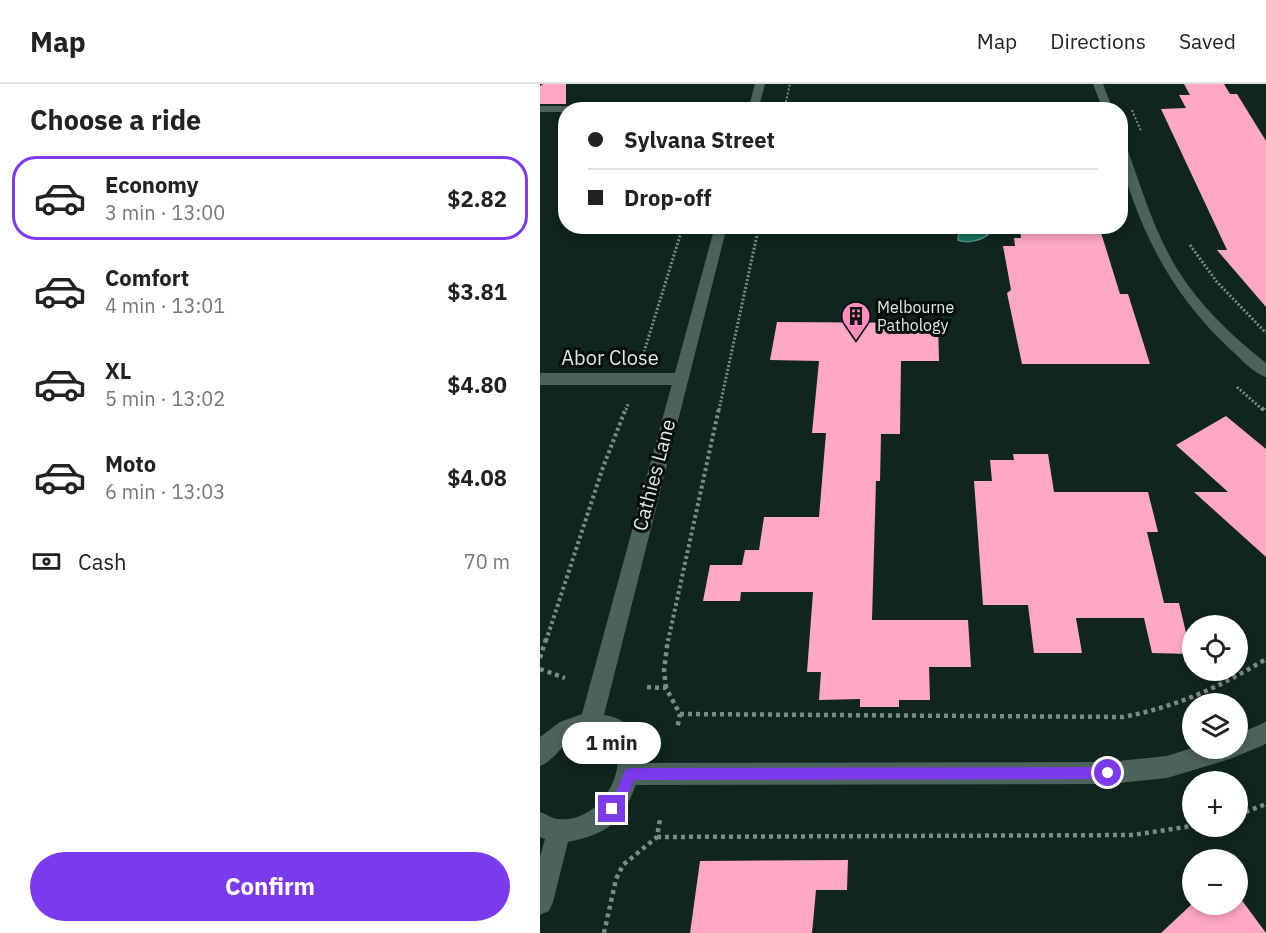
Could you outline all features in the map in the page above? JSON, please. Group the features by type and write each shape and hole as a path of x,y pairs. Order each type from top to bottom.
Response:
{"street":[{"path":"755,102 760,84"},
{"path":"1098,84 1104,102"},
{"path":"540,109 558,109"},
{"path":"1128,167 1148,222 1172,271 1209,317 1266,372"},
{"name":"Cathies Lane","path":"591,724 719,234"},
{"name":"Abor Close","path":"540,379 679,380"},
{"path":"540,755 558,735 574,727 591,724 606,725 617,732 626,743 630,757 630,774 623,792 612,809 595,823 577,831 549,828 540,902"},
{"path":"1248,741 1266,733"},
{"path":"630,774 1108,773 1167,767 1194,759"}],"path":[{"path":"786,102 790,84"},
{"path":"1130,105 1143,136"},
{"path":"643,356 681,234"},
{"path":"677,729 680,714 666,688 664,670 667,644 757,234"},
{"path":"1186,238 1217,282 1266,333"},
{"path":"540,658 602,470 629,399"},
{"path":"680,714 1123,717 1154,712 1206,694 1266,658"},
{"path":"540,669 565,678"},
{"path":"647,687 666,688"},
{"path":"1248,811 1266,804"},
{"path":"657,837 660,819"},
{"path":"604,933 615,879 623,865 657,837 1133,835 1182,828"}],"shaded area":[{"path":"959,234 988,234 967,242 958,240"}],"building":[{"path":"566,84 566,102 540,104 540,86"},
{"path":"1184,84 1224,84 1230,94 1237,94 1266,141 1266,307 1217,250 1227,250 1161,109 1186,108 1179,95 1190,95"},
{"path":"1021,234 1101,234 1120,294 1128,294 1150,364 1022,364 1007,293 1011,290 1003,246 1015,246 1014,238 1021,238"},
{"path":"777,322 938,323 939,361 901,361 900,434 881,434 880,481 876,481 872,620 968,620 971,667 929,667 930,700 899,700 899,707 860,707 860,699 819,700 821,672 807,672 813,592 741,592 740,601 703,601 710,565 742,565 745,550 759,550 764,517 819,517 826,433 812,433 819,361 770,360"},
{"path":"1226,416 1266,449 1266,557 1194,492 1228,492 1176,445"},
{"path":"1013,454 1048,454 1054,492 1148,492 1158,532 1147,532 1164,603 1179,603 1182,616 1182,654 1152,653 1144,618 1076,618 1082,653 1034,653 1028,605 983,605 974,481 992,481 990,460 1014,460"},
{"path":"848,860 847,890 816,890 812,933 690,933 700,861"},
{"path":"1248,909 1266,933 1161,933 1182,913 1248,915"}],"place":[{"name":"Melbourne Pathology","path":"856,342"}],"route":[{"path":"612,809 623,792 630,774 1108,773"}]}
